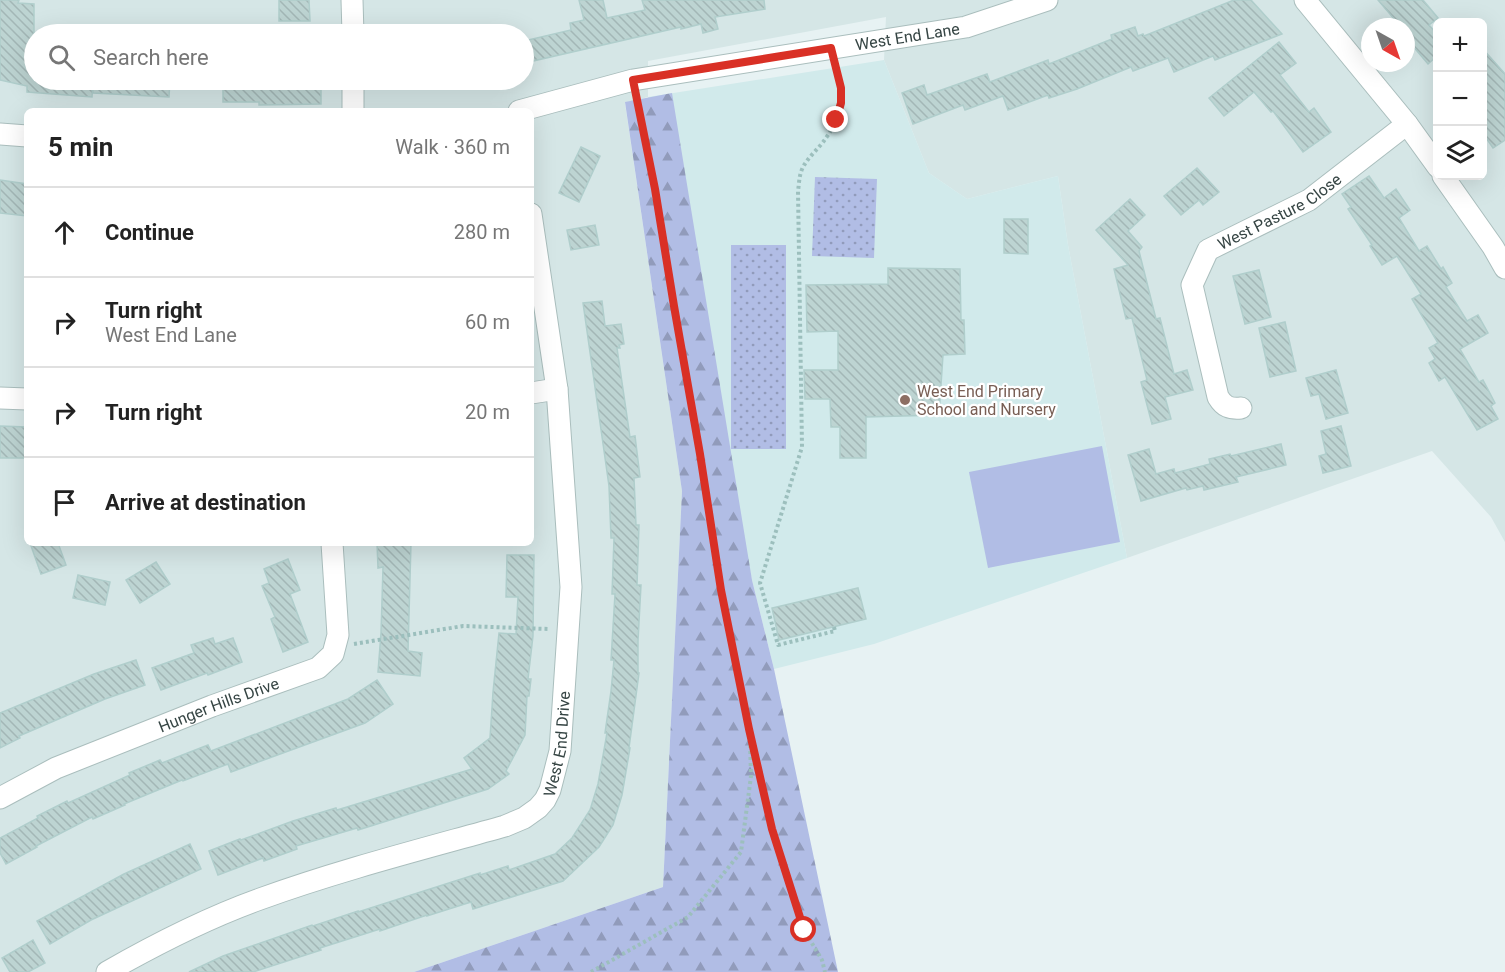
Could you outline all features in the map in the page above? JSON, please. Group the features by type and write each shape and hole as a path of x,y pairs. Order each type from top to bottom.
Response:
{"street":[{"path":"352,0 352,24"},
{"name":"West End Lane","path":"530,108 633,80 966,27 1047,0"},
{"path":"1305,0 1407,124 1433,161"},
{"path":"353,90 353,108"},
{"name":"West Pasture Close","path":"1241,408 1227,407 1218,397 1192,285 1208,250 1309,200 1407,124"},
{"path":"0,134 24,136"},
{"path":"1446,180 1505,268"},
{"name":"West End Drive","path":"107,972 190,928 258,900 324,878 505,826 524,819 545,800 550,790 560,751 571,587 557,389 534,234"},
{"path":"534,393 557,389"},
{"path":"0,398 24,399"},
{"path":"332,546 338,635 336,644"},
{"name":"Hunger Hills Drive","path":"0,798 56,768 212,706 318,668 333,654 336,644"}],"path":[{"path":"831,48 841,88 841,103 836,120 827,137 801,171 798,191 802,447 760,583 778,645 835,631 834,627"},
{"path":"633,80 655,189 721,590 749,729 772,829 788,884 804,930 822,960 825,972"},
{"path":"336,644 350,645 464,626 568,629"},
{"path":"591,972 688,918 741,852 752,776 749,729"}],"shaded area":[{"path":"0,0 1505,0 1505,542 1491,517 1432,451 1127,558 1068,245 1058,176 967,199 929,173 884,60 886,17 648,61 648,97 625,103 682,491 663,887 414,972 0,972"},
{"name":"West End Primary School and Nursery","path":"884,60 929,173 967,199 1058,176 1068,245 1127,558 874,644 774,669 752,580 648,97"}],"green space":[{"path":"672,93 752,580 774,669 838,972 414,972 663,887 682,491 625,102"},
{"path":"815,177 877,179 874,258 812,256"},
{"path":"731,245 786,245 786,449 731,449"},
{"path":"1102,446 1120,542 988,568 969,472"}],"building":[{"path":"0,0 19,0 18,3 34,4 34,24 24,24 24,85 0,80"},
{"path":"279,0 309,0 310,21 279,21"},
{"path":"579,0 603,0 607,18 645,10 642,0 764,0 765,9 715,17 718,29 703,33 701,24 681,29 681,27 534,61 534,39 571,30 570,23 584,20"},
{"path":"1234,0 1251,0 1282,34 1215,60 1213,56 1174,72 1168,58 1133,71 1131,67 1077,89 1049,98 1048,95 1008,110 1003,96 965,110 963,105 913,124 902,93 924,85 927,95 987,74 990,82 1048,60 1049,64 1112,39 1111,35 1135,27 1138,36 1143,34 1144,36"},
{"path":"1378,0 1423,0 1438,18 1433,18 1433,22 1429,25 1433,30 1433,60 1428,64 1415,49 1415,18 1393,18"},
{"path":"1279,42 1296,63 1280,75 1309,112 1314,108 1331,132 1303,152 1273,111 1271,112 1254,92 1224,116 1209,98"},
{"path":"1487,54 1505,74 1505,140 1493,148 1487,139"},
{"path":"27,90 92,90 92,97 27,92"},
{"path":"93,90 169,90 169,97 93,93"},
{"path":"223,90 321,90 321,104 259,105 259,102 223,102"},
{"path":"581,147 600,156 579,202 559,193"},
{"path":"1197,168 1219,192 1203,205 1199,200 1181,215 1164,196"},
{"path":"1369,176 1384,198 1396,189 1410,210 1399,218 1419,251 1427,246 1452,283 1446,287 1467,321 1478,315 1488,333 1460,349 1479,382 1483,380 1495,403 1491,406 1498,419 1477,430 1445,377 1439,381 1429,363 1435,359 1429,348 1438,343 1412,299 1421,294 1397,256 1382,265 1370,246 1372,245 1348,209 1351,207 1342,194"},
{"path":"0,180 24,184 24,216 0,213"},
{"path":"1130,199 1145,215 1128,231 1142,247 1139,251 1156,319 1160,318 1174,374 1187,370 1193,390 1165,397 1171,419 1152,424 1141,382 1147,380 1132,318 1126,319 1114,269 1128,265 1096,230"},
{"path":"1004,219 1028,219 1028,254 1004,253"},
{"path":"595,225 599,245 571,250 567,230"},
{"path":"888,268 960,269 961,320 964,320 965,354 943,355 939,415 866,417 866,458 840,458 840,427 831,427 830,399 805,399 804,370 838,370 838,331 807,332 806,285 888,284"},
{"path":"1259,270 1271,317 1245,324 1233,276"},
{"path":"602,301 605,326 621,324 624,344 617,348 630,437 635,436 640,477 634,478 636,525 639,525 637,585 641,585 639,673 622,795 613,825 599,847 563,881 473,909 471,902 320,948 321,950 253,972 189,972 223,956 312,925 480,873 480,875 508,866 509,870 555,854 572,838 590,810 598,784 607,733 605,733 614,660 611,660 615,594 612,594 614,538 611,538 609,486 583,303"},
{"path":"1285,322 1296,371 1270,377 1259,328"},
{"path":"1336,370 1348,413 1326,419 1319,394 1311,396 1306,378"},
{"path":"0,426 24,427 24,458 0,458"},
{"path":"1341,426 1351,466 1323,473 1319,456 1326,454 1321,431"},
{"path":"1281,444 1286,465 1236,477 1238,482 1204,490 1203,486 1187,490 1186,488 1141,501 1128,455 1149,449 1156,474 1174,469 1175,473 1210,464 1209,459"},
{"path":"31,546 59,546 66,565 41,574"},
{"path":"377,546 411,546 408,651 422,653 420,676 378,672 383,567 378,568"},
{"path":"507,555 534,555 533,636 528,679 531,679 529,696 527,696 525,735 506,771 509,774 488,789 358,830 357,828 296,846 297,849 264,861 263,858 218,875 209,851 293,821 472,769 464,758 490,738 499,633 516,634 518,597 506,597"},
{"path":"288,559 300,590 290,594 308,642 283,652 271,619 275,617 262,586 269,583 264,569"},
{"path":"156,562 170,584 140,603 126,580"},
{"path":"78,575 110,582 105,605 73,598"},
{"path":"858,588 866,619 779,640 772,608"},
{"path":"213,638 215,644 233,638 242,662 161,690 152,668 194,653 191,645"},
{"path":"136,660 145,685 105,699 19,736 20,738 0,748 0,713 94,674"},
{"path":"377,680 393,704 365,723 231,772 228,764 182,780 93,819 92,817 6,864 0,853 0,838 67,801 68,803 160,760 162,763 208,745 211,751 348,699"},
{"path":"190,844 201,869 91,920 50,944 37,921 124,874"},
{"path":"33,940 45,963 28,972 10,972 2,958"}],"place":[{"name":"West End Primary School and Nursery","path":"905,400"}],"route":[{"path":"804,930 772,829 721,590 655,189 633,80 831,48 841,88 841,103 836,120"}]}
